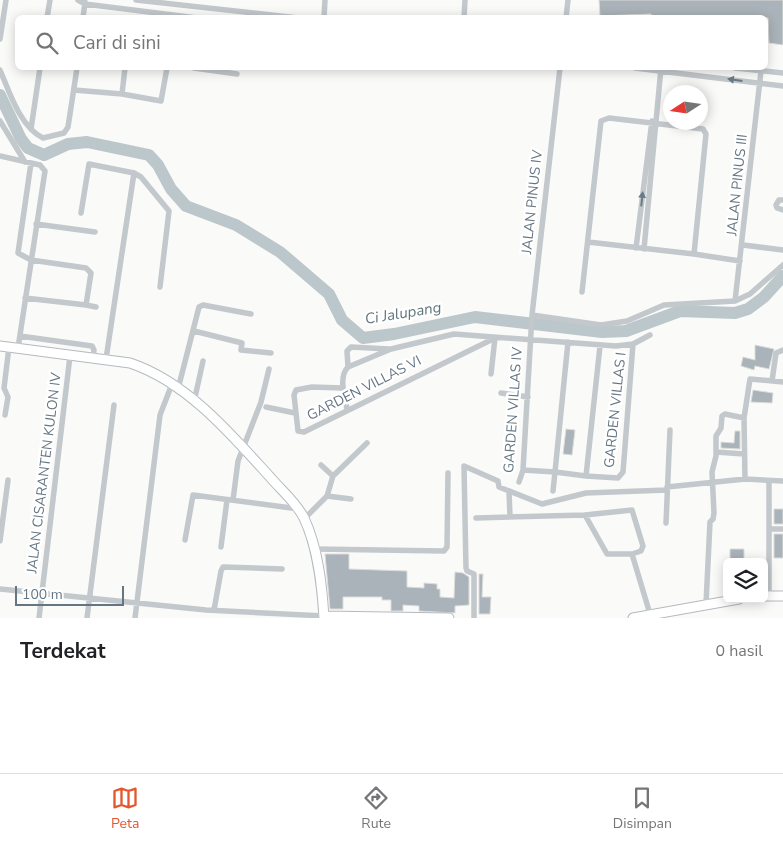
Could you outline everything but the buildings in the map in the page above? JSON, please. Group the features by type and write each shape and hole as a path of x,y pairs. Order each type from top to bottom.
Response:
{"main road":[{"path":"9,347 106,359 148,369 194,402 243,448 299,509 315,548 324,617 448,618"},
{"path":"768,596 783,596"},
{"path":"633,618 723,601"}],"street":[{"path":"0,39 6,0"},
{"path":"48,15 50,0"},
{"path":"78,0 168,15"},
{"path":"136,0 183,2 276,15"},
{"path":"324,15 325,0"},
{"path":"464,15 465,0"},
{"path":"566,15 568,0"},
{"path":"84,15 86,2"},
{"path":"181,15 183,2"},
{"path":"0,70 22,117 43,138 64,133 68,127 77,70"},
{"path":"32,129 40,70"},
{"path":"122,94 125,70"},
{"path":"74,90 122,94 161,101 167,70"},
{"path":"208,70 237,74"},
{"name":"JALAN PINUS IV","path":"531,338 560,70"},
{"path":"644,249 660,70"},
{"path":"667,70 783,86"},
{"path":"752,70 783,73"},
{"name":"JALAN PINUS III","path":"735,301 743,245 761,71"},
{"path":"582,292 601,121 608,118 703,129 705,131 694,254"},
{"path":"0,121 28,163 18,253 31,260 90,270 86,305"},
{"path":"636,248 654,124"},
{"path":"0,156 40,165 45,171 20,336 9,347 4,388 8,397 5,415"},
{"path":"81,213 88,166 92,164 134,173 141,178 169,211 160,288"},
{"path":"106,359 134,173"},
{"path":"783,200 779,200 776,205 783,210"},
{"path":"36,224 95,232"},
{"path":"588,242 740,261"},
{"path":"743,245 783,250"},
{"path":"532,317 601,325 627,321 664,305 735,301 750,294 783,265"},
{"path":"25,298 96,307"},
{"path":"135,618 160,415 175,387 201,305 251,314"},
{"path":"194,331 242,343 241,350 271,353"},
{"path":"347,409 343,388 344,371 348,367 391,349 454,334 474,334 495,338 531,338 600,346 633,344 650,335"},
{"path":"20,336 92,346 94,350 93,358"},
{"path":"491,374 495,338"},
{"name":"GARDEN VILLAS VI","path":"343,388 312,387 296,390 294,395 298,431 304,432 347,409 495,338"},
{"name":"GARDEN VILLAS IV","path":"519,482 523,470 531,338"},
{"path":"553,491 568,342"},
{"name":"GARDEN VILLAS I","path":"586,476 618,478 623,472 633,344"},
{"path":"523,470 586,476 600,346"},
{"path":"348,367 347,351 351,347 391,349"},
{"path":"772,381 776,353 783,350"},
{"name":"JALAN CISARANTEN KULON IV","path":"39,618 70,356"},
{"path":"194,402 203,361"},
{"path":"221,547 238,461 261,402 268,369"},
{"path":"745,479 744,418 750,379 783,382"},
{"path":"501,393 528,397"},
{"path":"88,618 114,405"},
{"path":"266,407 295,413"},
{"path":"706,604 706,563 710,522 713,519 716,436 721,428 722,415 744,418"},
{"path":"666,523 670,430"},
{"path":"304,519 328,496 334,476 367,443"},
{"path":"716,452 744,454"},
{"path":"322,465 334,476"},
{"path":"474,618 474,574 467,571 466,568 464,466 498,481 499,487 542,504 586,493 667,489 745,479 783,481"},
{"path":"315,548 444,551 447,548 448,473"},
{"path":"0,542 8,480"},
{"path":"768,574 770,529 769,481"},
{"path":"509,491 510,517"},
{"path":"185,540 193,496 299,509"},
{"path":"328,496 351,499"},
{"path":"476,518 585,515 632,510 643,546 641,550 632,554 607,554 585,515"},
{"path":"770,529 783,529"},
{"path":"632,554 650,614"},
{"path":"214,610 220,570 223,567 282,569"},
{"path":"0,589 267,616 324,617"}],"waterway":[{"name":"Ci Jalupang","path":"0,95 21,139 28,148 44,155 68,144 87,142 149,155 158,165 171,189 186,206 236,225 280,252 329,294 342,320 363,338 394,334 475,317 602,332 626,331 680,311 735,313 748,309 764,297 783,276"}]}
